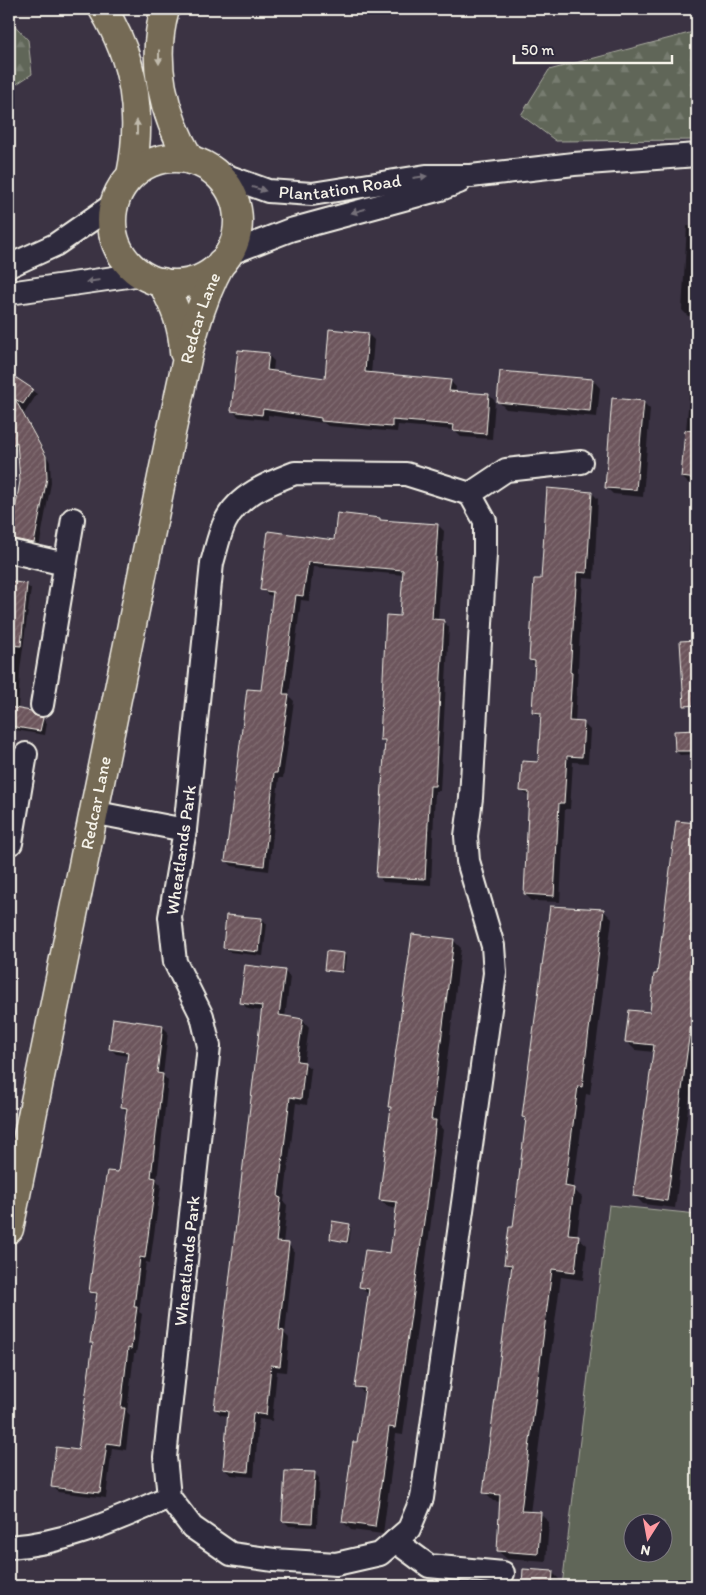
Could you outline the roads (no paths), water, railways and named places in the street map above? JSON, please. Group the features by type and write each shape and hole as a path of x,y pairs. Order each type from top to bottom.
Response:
{"main road":[{"path":"103,9 122,45 134,88 138,132 131,175"},
{"path":"166,9 160,37 160,79 170,121 202,166 230,192 237,217 235,236 224,259 200,278 181,283 152,278 126,261 116,243 112,224 114,204 120,188 131,175 155,161 169,158 202,166"},
{"name":"Redcar Lane","path":"9,1229 92,812 184,376 204,295 224,259"},
{"name":"Redcar Lane","path":"152,278 180,318 183,333 184,376"}],"street":[{"name":"Plantation Road","path":"202,166 268,191 312,194 426,176 471,176 574,164 697,155"},
{"name":"Plantation Road","path":"224,259 290,230 441,189 471,176"},
{"path":"9,266 55,245 114,204"},
{"path":"9,293 152,278"},
{"path":"9,1547 34,1546 108,1524 169,1498 192,1527 231,1554 274,1560 336,1564 380,1554 409,1529 422,1498 495,973 494,946 468,862 466,836 471,798 485,554 485,521 470,494 506,470 581,462"},
{"name":"Wheatlands Park","path":"169,1498 165,1457 209,1046 202,1016 175,962 170,917 185,830 212,563 225,521 238,504 262,485 295,473 406,474 470,494"},
{"path":"42,705 73,519"},
{"path":"9,551 65,564"},
{"path":"11,843 13,801 26,754"},
{"path":"92,812 185,830"},
{"path":"395,1541 429,1566 467,1578 503,1574"}]}
